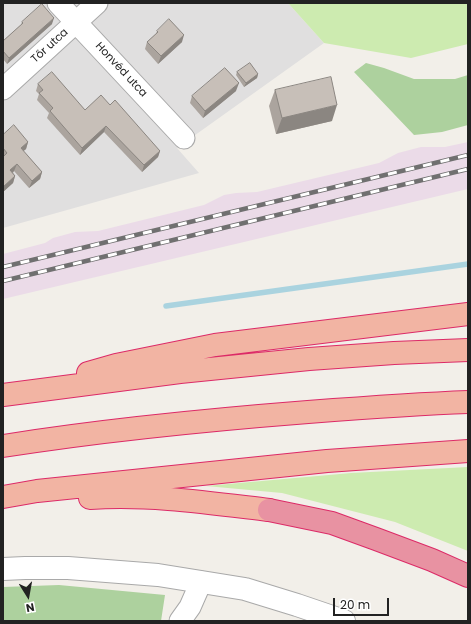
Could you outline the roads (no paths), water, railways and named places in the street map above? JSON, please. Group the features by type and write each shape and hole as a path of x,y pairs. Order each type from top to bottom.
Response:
{"highway":[{"path":"26,392 116,365 216,345 468,314"},
{"path":"3,395 180,372 309,359 468,350"},
{"path":"3,446 58,437 230,418 428,403 468,402"},
{"path":"3,497 37,490 312,462 468,452"},
{"path":"3,505 112,497 199,502 269,510 332,524 376,538 468,576"}],"street":[{"name":"Honvéd utca","path":"58,3 184,138"},
{"name":"Tőr utca","path":"3,89 97,3"},
{"path":"3,569 68,568 158,575 245,589 344,621"},
{"path":"180,621 190,607 201,582"}],"waterway":[{"path":"166,306 468,264"}],"railway":[{"path":"3,267 468,155"},
{"path":"3,281 468,169"}]}
